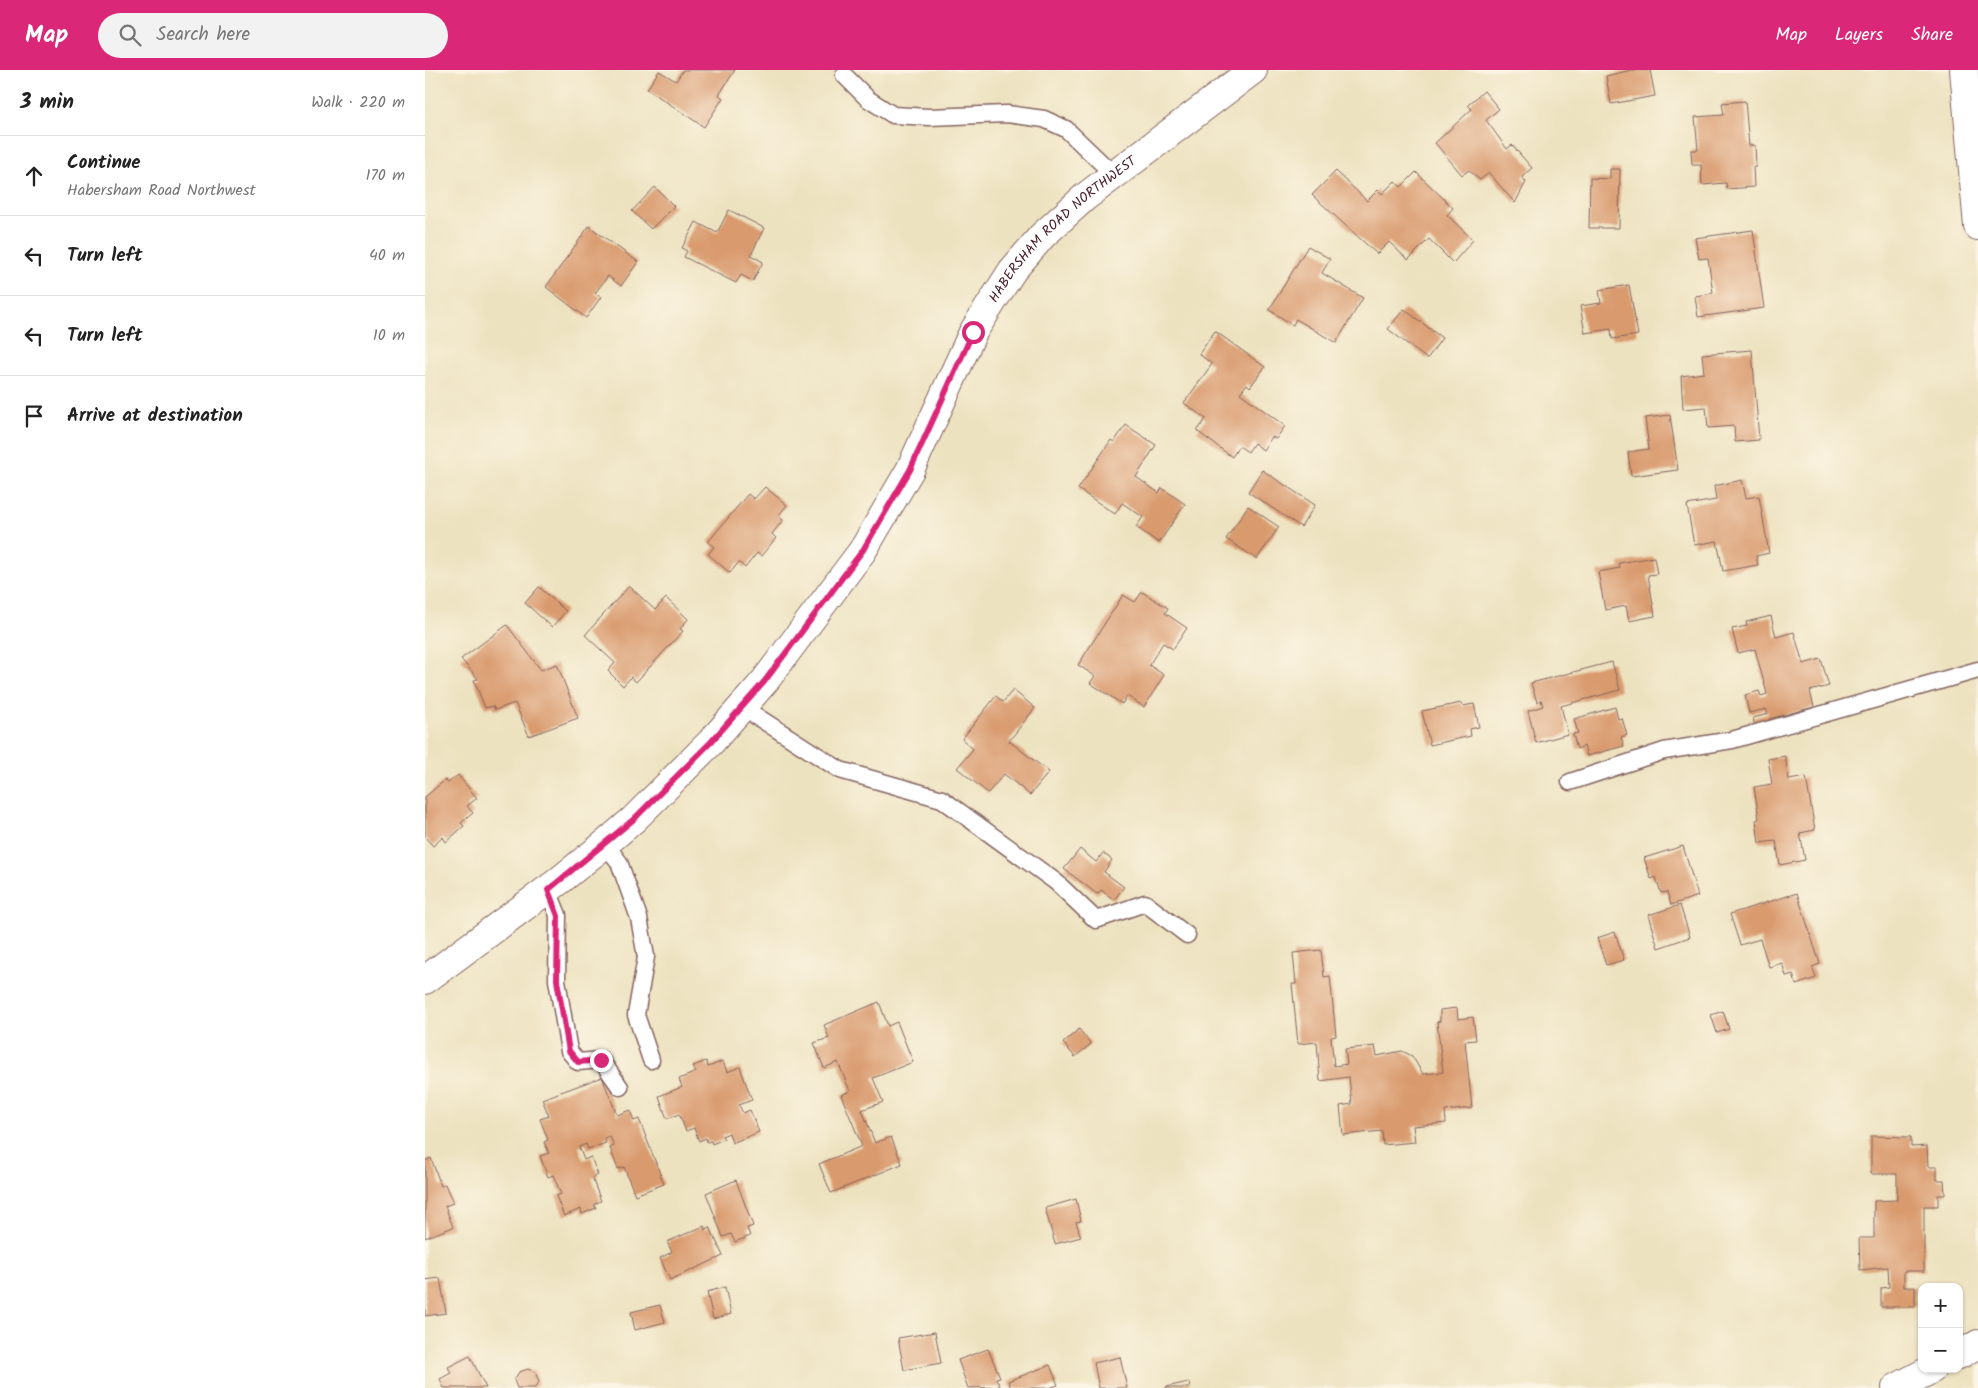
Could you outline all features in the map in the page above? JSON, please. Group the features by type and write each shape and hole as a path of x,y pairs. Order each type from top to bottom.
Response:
{"street":[{"name":"HABERSHAM ROAD NORTHWEST","path":"425,980 548,890 605,844 634,819 742,707 764,682 863,550 910,470 973,332 1012,272 1043,236 1085,197 1253,70"},
{"path":"1964,70 1978,226"},
{"path":"1963,1353 1978,1344"},
{"path":"1896,1388 1924,1373"}],"lane":[{"path":"844,75 868,99 893,114 929,117 1007,114 1045,118 1066,128 1114,175"},
{"path":"1570,782 1664,750 1732,740 1978,670"},
{"path":"742,707 840,770 942,799 1056,882 1096,920 1145,903 1187,935"},
{"path":"605,844 619,862 639,918 646,957 636,1015 651,1060"},
{"path":"548,890 558,916 557,980 569,1051 578,1062 601,1060 621,1087"}],"building":[{"path":"683,70 735,70 719,95 723,98 704,127 647,89 659,71 676,81"},
{"path":"1631,70 1650,70 1655,96 1611,104 1606,76"},
{"path":"1484,91 1499,109 1486,120 1507,149 1512,145 1532,168 1522,177 1526,182 1515,203 1489,173 1480,180 1469,170 1462,175 1435,143 1472,109 1468,105"},
{"path":"1745,101 1749,146 1755,145 1756,167 1753,167 1754,187 1727,189 1726,183 1702,185 1701,165 1692,165 1691,150 1698,150 1695,117 1724,115 1722,103"},
{"path":"1610,169 1620,169 1619,228 1589,228 1590,178 1610,179"},
{"path":"1336,171 1367,201 1378,190 1382,194 1395,181 1401,187 1416,172 1453,208 1447,215 1473,240 1453,263 1429,239 1408,260 1389,242 1377,254 1312,195"},
{"path":"655,187 674,206 651,229 632,211"},
{"path":"729,210 764,228 751,255 763,262 753,281 741,275 736,283 684,257 687,251 682,248 696,222 717,233"},
{"path":"589,226 638,262 621,286 608,276 595,293 601,297 586,318 546,287"},
{"path":"1753,230 1764,308 1698,317 1695,296 1713,293 1708,258 1699,259 1695,238"},
{"path":"1308,246 1330,259 1322,273 1363,298 1336,343 1296,319 1293,325 1269,310"},
{"path":"1629,285 1638,335 1612,339 1611,329 1585,333 1580,306 1601,303 1599,290"},
{"path":"1404,309 1442,338 1427,359 1388,329"},
{"path":"1215,331 1265,367 1250,387 1247,384 1240,393 1285,426 1276,439 1272,437 1263,450 1254,443 1248,452 1239,446 1232,457 1197,431 1206,419 1184,403 1212,364 1199,354"},
{"path":"1752,350 1759,440 1735,442 1734,426 1708,428 1706,407 1683,409 1681,376 1704,373 1702,354"},
{"path":"1670,415 1678,470 1631,476 1628,452 1649,449 1645,418"},
{"path":"1126,425 1156,445 1136,477 1159,493 1162,488 1185,504 1159,543 1136,527 1143,517 1122,503 1115,514 1078,489 1111,440 1114,442"},
{"path":"1262,470 1315,505 1301,527 1248,492"},
{"path":"1742,480 1746,498 1759,496 1769,553 1756,556 1758,565 1723,571 1717,541 1694,545 1687,505 1716,500 1714,486"},
{"path":"765,487 787,505 778,516 783,520 772,534 776,538 761,556 757,553 745,568 739,562 730,573 708,554 714,547 708,542 748,494 754,499"},
{"path":"1248,506 1279,527 1257,559 1226,539"},
{"path":"1654,557 1657,574 1648,575 1655,616 1629,621 1626,606 1605,610 1598,572 1620,568 1619,563"},
{"path":"629,586 655,610 666,598 688,619 680,629 683,631 636,682 631,677 623,686 608,671 615,663 585,635"},
{"path":"539,587 566,611 552,627 525,603"},
{"path":"1142,592 1168,608 1165,613 1187,628 1173,649 1163,643 1149,665 1164,675 1144,707 1127,696 1122,704 1090,683 1095,676 1078,665 1123,595 1135,602"},
{"path":"1771,616 1776,637 1794,632 1803,664 1821,659 1829,686 1810,691 1814,707 1769,719 1770,724 1755,728 1753,718 1768,714 1766,709 1749,713 1745,695 1759,691 1761,696 1767,694 1755,649 1738,653 1732,629 1747,626 1746,622"},
{"path":"507,625 541,670 557,664 578,718 529,736 515,703 495,710 493,706 485,708 474,680 478,679 461,659"},
{"path":"1612,662 1620,690 1561,706 1568,734 1536,743 1528,711 1543,706 1541,700 1537,702 1531,683"},
{"path":"1013,690 1035,708 1009,741 1049,772 1030,795 1004,774 988,793 957,768 973,749 962,739 996,696 1003,702"},
{"path":"1461,703 1462,706 1474,704 1479,727 1470,729 1471,736 1430,745 1422,711"},
{"path":"1615,707 1618,719 1622,718 1627,735 1621,737 1624,746 1587,756 1584,746 1577,749 1573,734 1578,733 1574,719"},
{"path":"1785,756 1789,780 1806,777 1815,830 1800,833 1805,860 1780,865 1776,841 1759,843 1756,820 1759,819 1754,787 1772,784 1768,759"},
{"path":"458,775 477,798 467,806 473,813 461,823 464,826 446,842 443,837 433,846 425,837 425,797 445,780 448,783"},
{"path":"1683,846 1698,896 1671,905 1667,892 1661,893 1656,877 1651,879 1644,858"},
{"path":"1080,849 1096,862 1103,853 1112,860 1104,872 1124,887 1114,900 1101,890 1097,894 1064,869"},
{"path":"1797,893 1820,964 1812,967 1816,978 1796,985 1793,974 1786,976 1782,963 1769,967 1760,939 1740,945 1730,914"},
{"path":"1680,905 1690,937 1658,948 1648,915"},
{"path":"1615,932 1624,960 1606,965 1597,938"},
{"path":"1321,950 1324,977 1330,976 1336,1036 1331,1037 1334,1066 1347,1064 1345,1049 1375,1046 1377,1056 1402,1051 1412,1056 1423,1074 1443,1072 1437,1022 1440,1021 1440,1010 1457,1008 1458,1019 1473,1017 1476,1040 1465,1041 1472,1108 1445,1111 1446,1123 1413,1126 1415,1142 1383,1145 1382,1131 1343,1135 1340,1106 1352,1104 1349,1077 1320,1081 1317,1042 1298,1044 1292,984 1296,984 1293,953"},
{"path":"879,1002 888,1026 897,1022 913,1062 873,1078 883,1102 862,1110 875,1143 891,1137 902,1164 831,1193 819,1164 862,1146 841,1095 850,1091 838,1062 824,1068 814,1043 829,1038 824,1025"},
{"path":"1723,1011 1729,1029 1717,1033 1711,1015"},
{"path":"1079,1029 1091,1044 1075,1057 1063,1043"},
{"path":"706,1061 708,1067 723,1061 727,1072 740,1067 752,1100 739,1105 743,1113 750,1110 759,1132 732,1143 729,1133 722,1136 724,1139 712,1144 711,1141 707,1142 706,1138 699,1141 694,1128 686,1131 679,1114 667,1119 659,1096 682,1087 679,1079 696,1072 693,1066"},
{"path":"602,1077 617,1115 630,1110 634,1121 639,1119 664,1184 635,1195 624,1167 618,1169 610,1148 614,1146 610,1136 604,1138 606,1143 588,1149 586,1144 579,1147 584,1160 591,1157 598,1175 592,1178 601,1201 594,1204 596,1208 582,1214 581,1209 564,1216 556,1196 561,1194 553,1175 548,1177 540,1156 549,1153 544,1142 548,1140 540,1119 549,1116 542,1099"},
{"path":"1871,1136 1911,1137 1911,1147 1927,1146 1928,1167 1937,1167 1937,1180 1944,1180 1945,1195 1938,1195 1938,1206 1924,1206 1924,1271 1904,1271 1904,1287 1915,1287 1915,1307 1881,1307 1881,1288 1889,1287 1888,1267 1860,1270 1859,1238 1874,1238 1874,1201 1897,1200 1897,1174 1871,1174"},
{"path":"431,1158 441,1186 445,1184 453,1203 445,1206 453,1227 425,1238 425,1161"},
{"path":"736,1180 753,1226 747,1228 750,1236 735,1242 731,1234 723,1237 706,1193"},
{"path":"1076,1199 1081,1221 1076,1222 1081,1237 1055,1244 1045,1208"},
{"path":"704,1226 705,1230 710,1227 723,1256 670,1280 660,1258 672,1252 667,1242"},
{"path":"440,1278 446,1313 425,1316 425,1280"},
{"path":"725,1287 731,1314 713,1319 707,1292"},
{"path":"660,1305 665,1322 635,1330 631,1312"},
{"path":"935,1332 941,1363 904,1370 898,1338"},
{"path":"988,1349 1000,1377 996,1378 1000,1387 968,1388 958,1360"},
{"path":"470,1356 486,1388 444,1388 440,1379 451,1373 448,1367"},
{"path":"1120,1357 1127,1388 1099,1388 1094,1363"},
{"path":"1050,1365 1058,1385 1049,1388 1011,1388 1008,1381"},
{"path":"528,1369 535,1372 539,1382 535,1388 517,1388 514,1380 519,1372"},
{"path":"1189,1382 1190,1388 1166,1388 1166,1387"}],"route":[{"path":"601,1060 578,1062 569,1051 557,980 558,916 548,890 634,819 711,742 764,682 863,550 910,470 973,332"}]}
